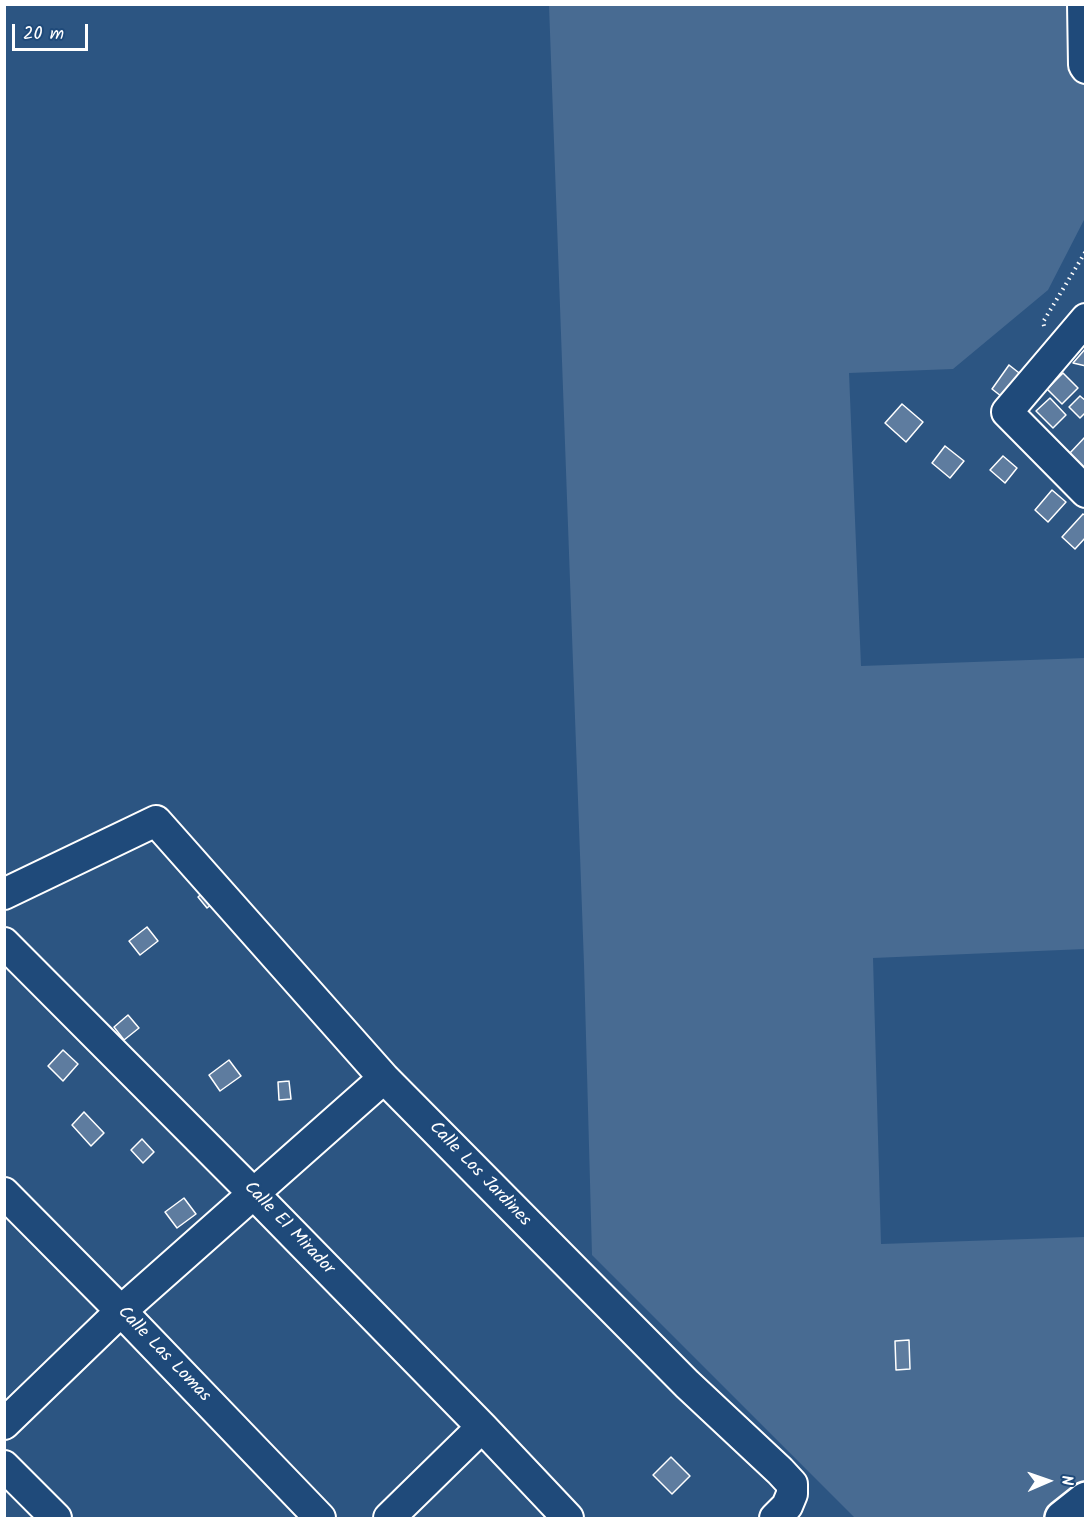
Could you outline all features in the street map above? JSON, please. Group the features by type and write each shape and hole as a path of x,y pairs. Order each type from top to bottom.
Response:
{"main road":[{"path":"1062,1518 1086,1499"}],"street":[{"path":"1083,4 1084,65 1086,68"},
{"path":"1086,319 1007,412 1086,492"},
{"name":"Calle Los Jardines","path":"4,894 156,821 384,1078 641,1339 792,1484 792,1494 787,1506 775,1518"},
{"name":"Calle El Mirador","path":"4,943 253,1192 568,1518"},
{"path":"4,1424 121,1311 384,1078"},
{"name":"Calle Las Lomas","path":"4,1193 321,1518"},
{"path":"390,1518 482,1427"},
{"path":"4,1466 56,1518"}],"path":[{"path":"1052,359 1043,322 1086,251"}],"shaded area":[{"path":"1075,4 1081,76 1086,87 1085,218 1048,290 953,369 849,373 861,666 1085,658 1085,949 873,958 881,1244 1085,1237 1085,1488 1051,1518 855,1518 592,1255 584,964 549,5"}],"building":[{"path":"1086,348 1086,366 1073,363"},
{"path":"1009,365 1023,376 1006,400 992,389"},
{"path":"1063,373 1078,388 1062,404 1047,389"},
{"path":"1080,396 1086,401 1086,412 1080,418 1069,407"},
{"path":"1050,398 1066,415 1053,428 1036,411"},
{"path":"902,404 923,422 906,442 885,423"},
{"path":"1086,437 1086,470 1069,454"},
{"path":"945,446 964,461 950,478 932,463"},
{"path":"1003,456 1017,468 1005,483 990,470"},
{"path":"1052,490 1066,502 1048,522 1035,510"},
{"path":"1083,514 1086,516 1086,537 1075,549 1062,537"},
{"path":"210,886 220,898 207,908 198,897"},
{"path":"147,927 158,941 140,955 129,941"},
{"path":"128,1015 139,1028 124,1040 114,1027"},
{"path":"63,1050 78,1064 63,1081 48,1066"},
{"path":"229,1060 241,1076 220,1091 209,1075"},
{"path":"289,1081 291,1099 279,1100 278,1082"},
{"path":"84,1112 104,1133 91,1146 72,1125"},
{"path":"142,1139 154,1152 143,1163 131,1150"},
{"path":"184,1198 196,1214 177,1228 165,1212"},
{"path":"909,1340 910,1369 896,1370 895,1341"},
{"path":"671,1457 690,1476 672,1494 653,1475"}]}
